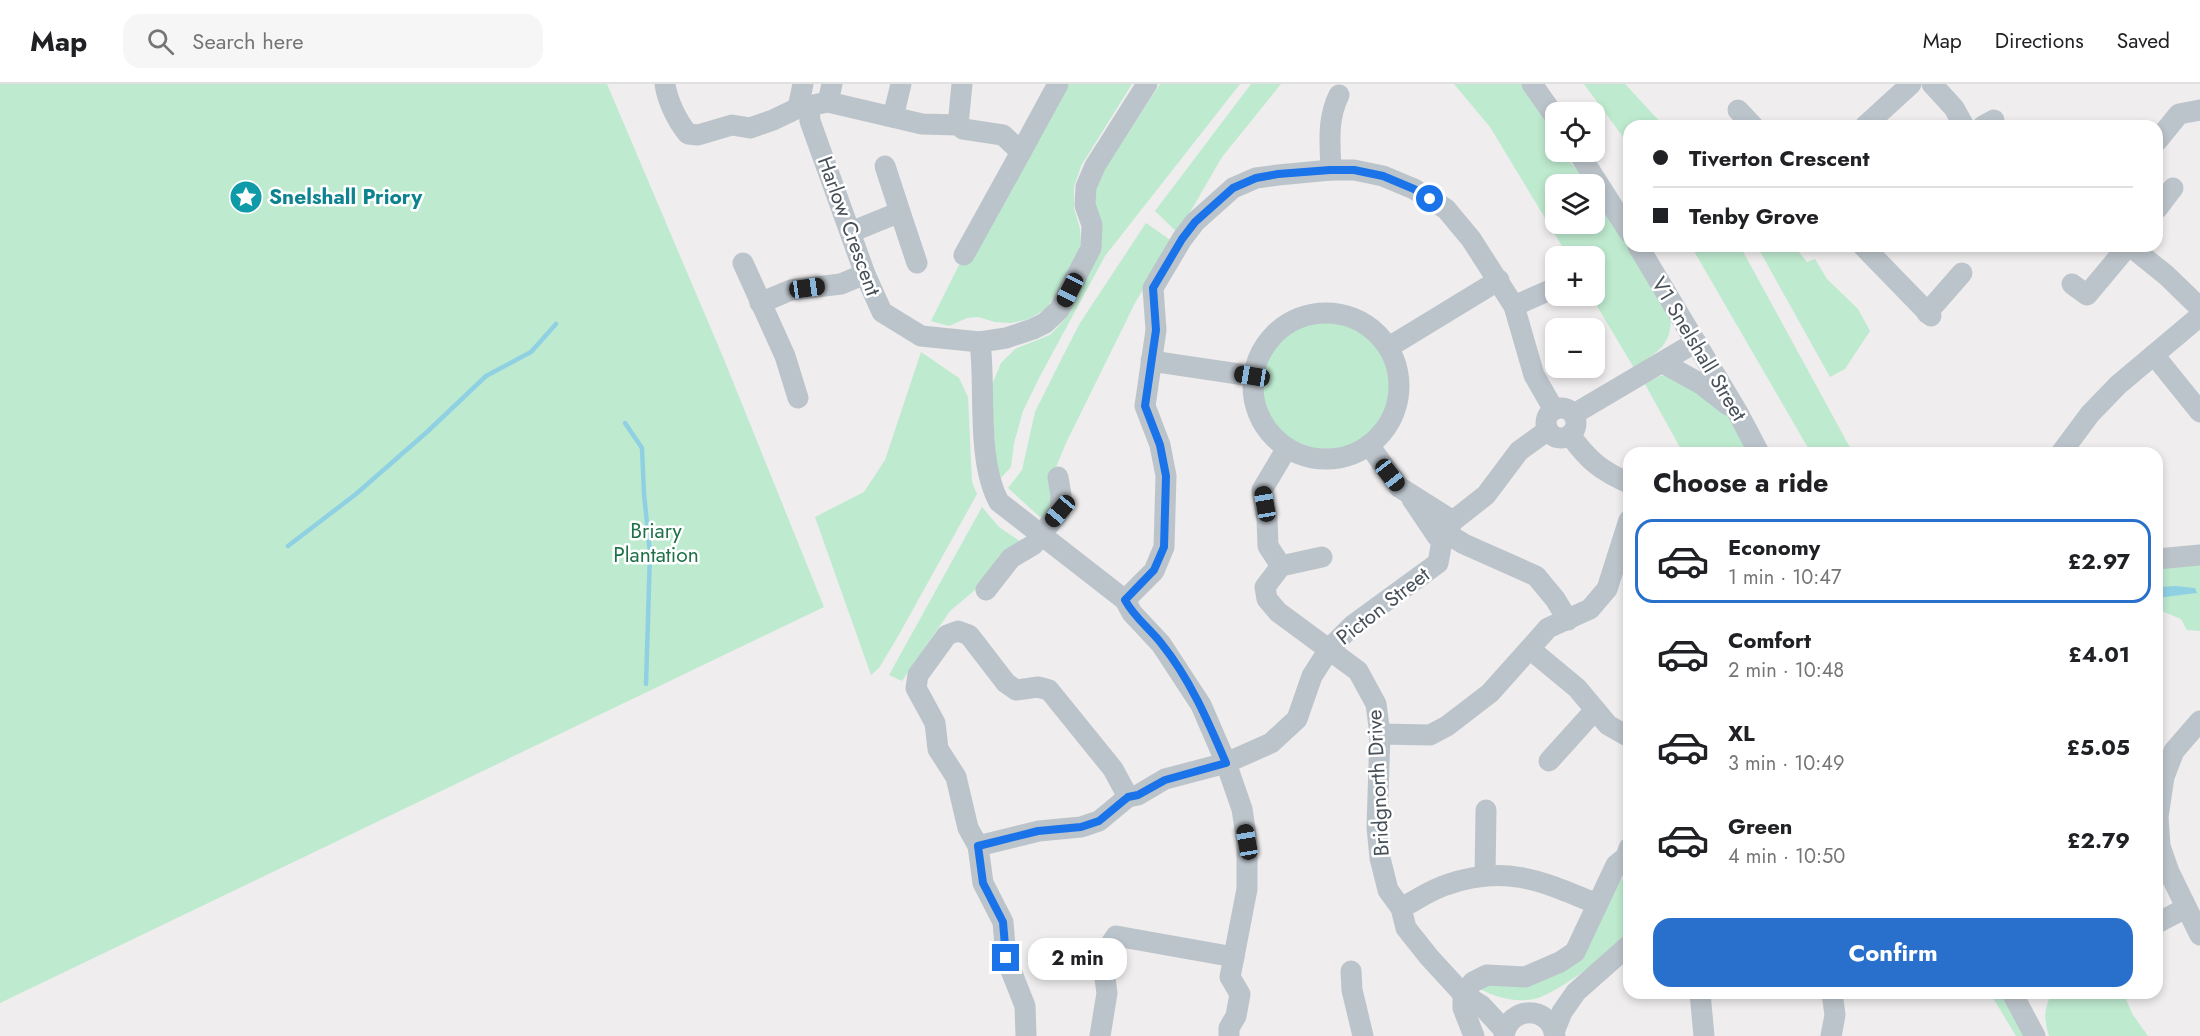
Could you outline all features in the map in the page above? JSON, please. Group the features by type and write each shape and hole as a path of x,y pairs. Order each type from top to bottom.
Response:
{"street":[{"path":"665,84 668,102 688,134 698,135 732,125 750,128 817,100 922,124 958,125 963,129 1003,135 1021,152"},
{"name":"Harlow Crescent","path":"803,84 817,100 810,121 878,305 887,317 921,336 980,342 1006,338 1033,329 1059,310 1091,248 1092,225 1085,205 1086,187 1095,166 1147,84"},
{"path":"893,117 901,84"},
{"path":"958,125 962,84"},
{"path":"964,255 1059,84"},
{"path":"1532,84 1545,102"},
{"path":"1872,120 1911,84"},
{"path":"1932,84 1954,108 1961,120"},
{"path":"1330,170 1329,122 1333,106 1342,92"},
{"path":"1738,110 1747,120"},
{"path":"2163,134 2179,114 2200,110"},
{"path":"1584,162 1623,223"},
{"path":"885,166 917,262"},
{"path":"1125,600 1154,570 1164,547 1166,476 1160,445 1145,406 1156,330 1153,288 1182,239 1195,222 1233,188 1256,178 1330,170 1354,170 1383,176 1414,189 1446,209 1471,239 1514,306 1534,375 1559,418 1575,428 1569,435 1585,456 1598,468 1623,480"},
{"path":"2163,201 2173,188"},
{"path":"851,232 900,212"},
{"name":"V1 Snelshall Street","path":"1642,252 1756,447"},
{"path":"1869,252 1929,314 1962,273"},
{"path":"2072,284 2087,295 2124,252"},
{"path":"2137,252 2166,275 2200,308"},
{"path":"743,263 785,356 798,398"},
{"path":"760,303 790,290 841,284 866,274"},
{"path":"1389,347 1499,280"},
{"path":"1514,306 1545,292"},
{"path":"1329,312 1352,317 1373,329 1389,347 1397,367 1400,389 1395,411 1385,430 1369,445 1350,455 1328,459 1307,457 1287,448 1271,435 1259,417 1253,397 1252,376 1258,356 1269,339 1284,325 1306,315 1329,312"},
{"path":"2066,447 2097,407 2118,385 2200,316"},
{"path":"980,342 983,364 986,455 992,490 999,501 1125,600 1132,613 1161,644 1201,705 1226,763 1242,809 1247,842 1247,890 1230,977 1240,994 1236,1016 1229,1028 1229,1036"},
{"path":"1447,531 1486,495 1519,451 1559,418 1663,363 1696,342"},
{"path":"2154,355 2200,412"},
{"path":"1151,361 1252,376"},
{"path":"1663,363 1701,384 1738,413"},
{"path":"1369,445 1399,487 1411,495 1447,531 1464,544 1536,576 1555,599 1568,620"},
{"path":"1287,448 1262,490 1267,519 1268,546 1281,566 1322,557"},
{"path":"986,590 1011,558 1033,545 1060,511 1061,495 1058,477"},
{"name":"Picton Street","path":"978,846 1038,831 1081,827 1099,821 1128,797 1138,795 1165,780 1226,763 1271,743 1297,718 1312,676 1329,648 1353,625 1438,563 1447,531"},
{"path":"1380,734 1430,735 1448,726 1490,693 1548,628 1590,609 1607,589 1623,539"},
{"path":"2163,558 2200,555"},
{"name":"Bridgnorth Drive","path":"1281,566 1265,587 1267,599 1278,612 1358,671 1376,704 1380,734 1377,797 1380,858 1388,890 1401,908 1406,928 1463,994 1482,1006 1505,1033"},
{"path":"1026,1036 1025,1006 1006,958 1003,922 983,883 978,846 968,828 956,777 938,750 935,723 916,688 918,675 947,635 958,631 969,635 1006,683 1016,690 1038,687 1049,690 1113,770 1128,797"},
{"path":"1530,649 1577,688 1608,725 1623,734"},
{"path":"1549,761 1595,710"},
{"path":"2163,783 2174,751 2200,721"},
{"path":"1485,876 1486,810"},
{"path":"2163,855 2169,872 2200,935"},
{"path":"1474,1036 1463,1008 1463,994 1473,982 1486,975 1526,976 1560,962 1575,952 1616,865 1623,859"},
{"path":"1401,908 1445,885 1485,876 1518,876 1544,882 1597,904"},
{"path":"2163,920 2186,908"},
{"path":"1100,1036 1107,993 1102,957 1116,936 1234,957"},
{"path":"1554,1034 1562,1012 1576,992 1623,950"},
{"path":"1351,971 1352,990 1363,1036"},
{"path":"1505,1033 1508,1023 1525,1013 1576,992"},
{"path":"1701,999 1704,1036"},
{"path":"1831,1036 1834,1015 1833,999"},
{"path":"2018,999 2035,1036"},
{"name":"Bridgnorth Drive","path":"1482,1006 1525,1013"},
{"path":"1525,1013 1542,1016 1548,1020 1554,1034"}],"green space":[{"name":"Briary Plantation","path":"0,84 607,84 723,357 824,607 0,1003"},
{"path":"1058,84 1132,84 1081,166 1074,187 1074,208 1080,229 1081,244 1073,264 1047,308 1029,319 1011,323 995,322 978,317 967,318 949,326 931,321 964,255"},
{"path":"1160,84 1240,84 1105,256 1023,411 1014,443 1011,467 997,482 991,387 1001,363 1015,349 1050,335 1067,317 1100,250 1095,202 1097,181"},
{"path":"1251,84 1281,84 1222,157 1178,233 1155,211"},
{"path":"1454,84 1524,84 1545,117 1545,162 1570,162 1581,174 1545,174 1545,218 1490,127"},
{"path":"1584,84 1625,84 1658,120 1623,120 1623,137 1605,112 1605,102 1597,102"},
{"path":"1605,204 1623,233 1623,252 1635,252 1671,311 1667,339 1658,351 1634,368 1597,306 1605,306 1605,246 1562,246 1555,234 1605,234"},
{"path":"1146,223 1173,242 1136,301 1067,441 1053,474 1051,507 1041,518 1008,488 1022,470 1035,412 1080,323"},
{"path":"1694,252 1743,252 1850,447 1808,447"},
{"path":"1760,252 1799,252 1807,262 1815,259 1827,279 1858,309 1870,331 1845,369 1830,377"},
{"path":"1326,321 1351,326 1371,340 1385,360 1390,385 1385,410 1371,430 1351,444 1326,449 1301,444 1281,430 1267,410 1262,385 1267,360 1281,340 1301,326"},
{"path":"921,352 959,378 968,397 972,482 977,494 897,638 879,668 871,675 815,517 864,492 885,460"},
{"path":"1668,375 1691,383 1729,417 1748,447 1680,447 1645,384 1660,376"},
{"path":"982,507 999,527 1021,542 999,556 975,590 950,611 902,681 889,675"},
{"path":"2200,559 2200,631 2187,630 2181,619 2163,612 2163,567"},
{"path":"1623,878 1623,942 1544,996 1513,1000 1480,989 1484,981 1551,973"},
{"path":"1994,999 2004,999 2026,1036 2016,1036"},
{"path":"2049,999 2126,999 2133,1015 2148,1036 2049,1036 2045,1014"}],"water":[{"path":"2163,587 2195,588 2197,593 2163,597"}],"waterway":[{"path":"288,546 356,494 427,432 486,376 531,352 556,324"},
{"path":"625,423 642,448 650,553 646,684"}],"place":[{"name":"Snelshall Priory","path":"246,197"}],"route":[{"path":"1006,958 1003,922 983,883 978,846 1038,831 1081,827 1099,821 1128,797 1138,795 1165,780 1226,763 1201,705 1161,644 1132,613 1125,600 1154,570 1164,547 1166,476 1160,445 1145,406 1156,330 1153,288 1182,239 1195,222 1233,188 1256,178 1278,174 1354,170 1383,176 1414,189 1430,199"}]}
